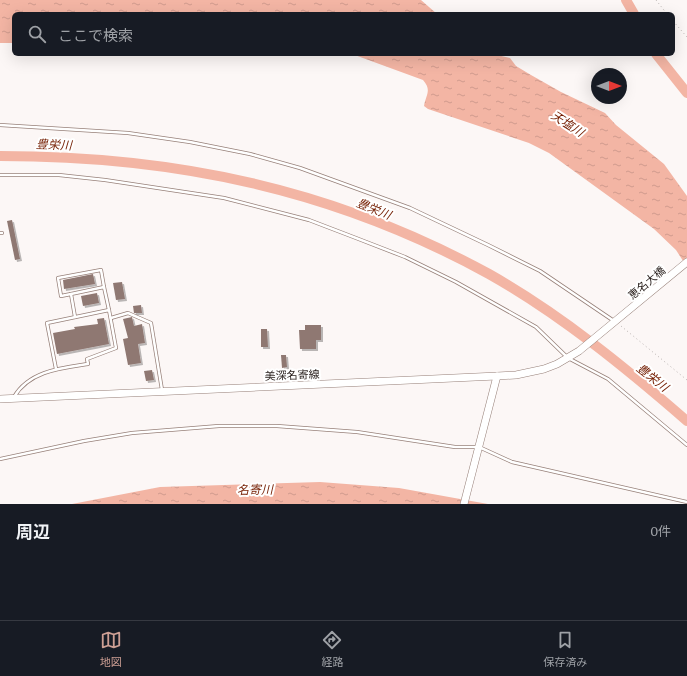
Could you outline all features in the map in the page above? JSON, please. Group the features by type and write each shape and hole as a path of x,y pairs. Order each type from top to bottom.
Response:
{"main road":[{"name":"恵名大橋","path":"579,351 687,262"},
{"name":"美深名寄線","path":"0,399 162,390 497,376 537,370 557,364 579,351"},
{"path":"464,504 497,376"}],"lane":[{"path":"0,125 128,133 174,139 250,154 300,168 410,208 488,245 540,271 616,322"},
{"path":"0,174 82,178 224,198 309,220 405,257 456,282 536,327 568,358 608,380 687,445"},
{"path":"14,398 19,389 35,377 56,369 88,364 87,359 116,348 101,270 58,278 61,296 104,287"},
{"path":"71,294 75,317"},
{"path":"56,369 47,323 109,310"},
{"path":"111,318 128,313 151,323 162,390"},
{"path":"0,459 84,441 132,433 219,426 277,426 357,432 455,447 479,447 512,462 687,502"}],"path":[{"path":"656,0 665,12"},
{"path":"675,23 687,37"},
{"path":"616,322 687,380"}],"water":[{"path":"0,0 421,0 435,12 12,12 12,43 0,43"},
{"name":"天塩川","path":"357,56 502,56 510,58 516,66 561,92 605,113 616,125 664,164 687,196 687,267 676,250 654,229 549,153 529,143 428,109 424,106 428,90 423,80"},
{"name":"名寄川","path":"320,482 399,488 488,504 72,504 160,487"}],"building":[{"path":"12,220 20,259 15,260 7,221"},
{"path":"93,274 95,284 64,289 63,280"},
{"path":"122,282 125,299 116,300 113,283"},
{"path":"97,293 99,303 83,306 81,296"},
{"path":"141,305 142,313 134,313 133,306"},
{"path":"132,317 134,326 142,324 145,343 138,344 141,363 128,365 123,339 128,338 123,319"},
{"path":"104,318 109,344 57,354 53,333 75,329 74,327 98,324 97,319"},
{"path":"305,325 321,325 321,340 316,340 316,349 300,349 299,330 305,330"},
{"path":"261,329 267,329 268,347 261,347"},
{"path":"281,355 286,355 287,367 282,368"},
{"path":"152,370 154,380 146,381 144,371"}],"waterway":[{"path":"626,0 633,12"},
{"path":"658,56 687,93"},
{"name":"豊栄川","path":"0,156 128,162 191,171 252,183 312,199 372,220 431,245 489,274 541,306 592,343 687,421"}]}
